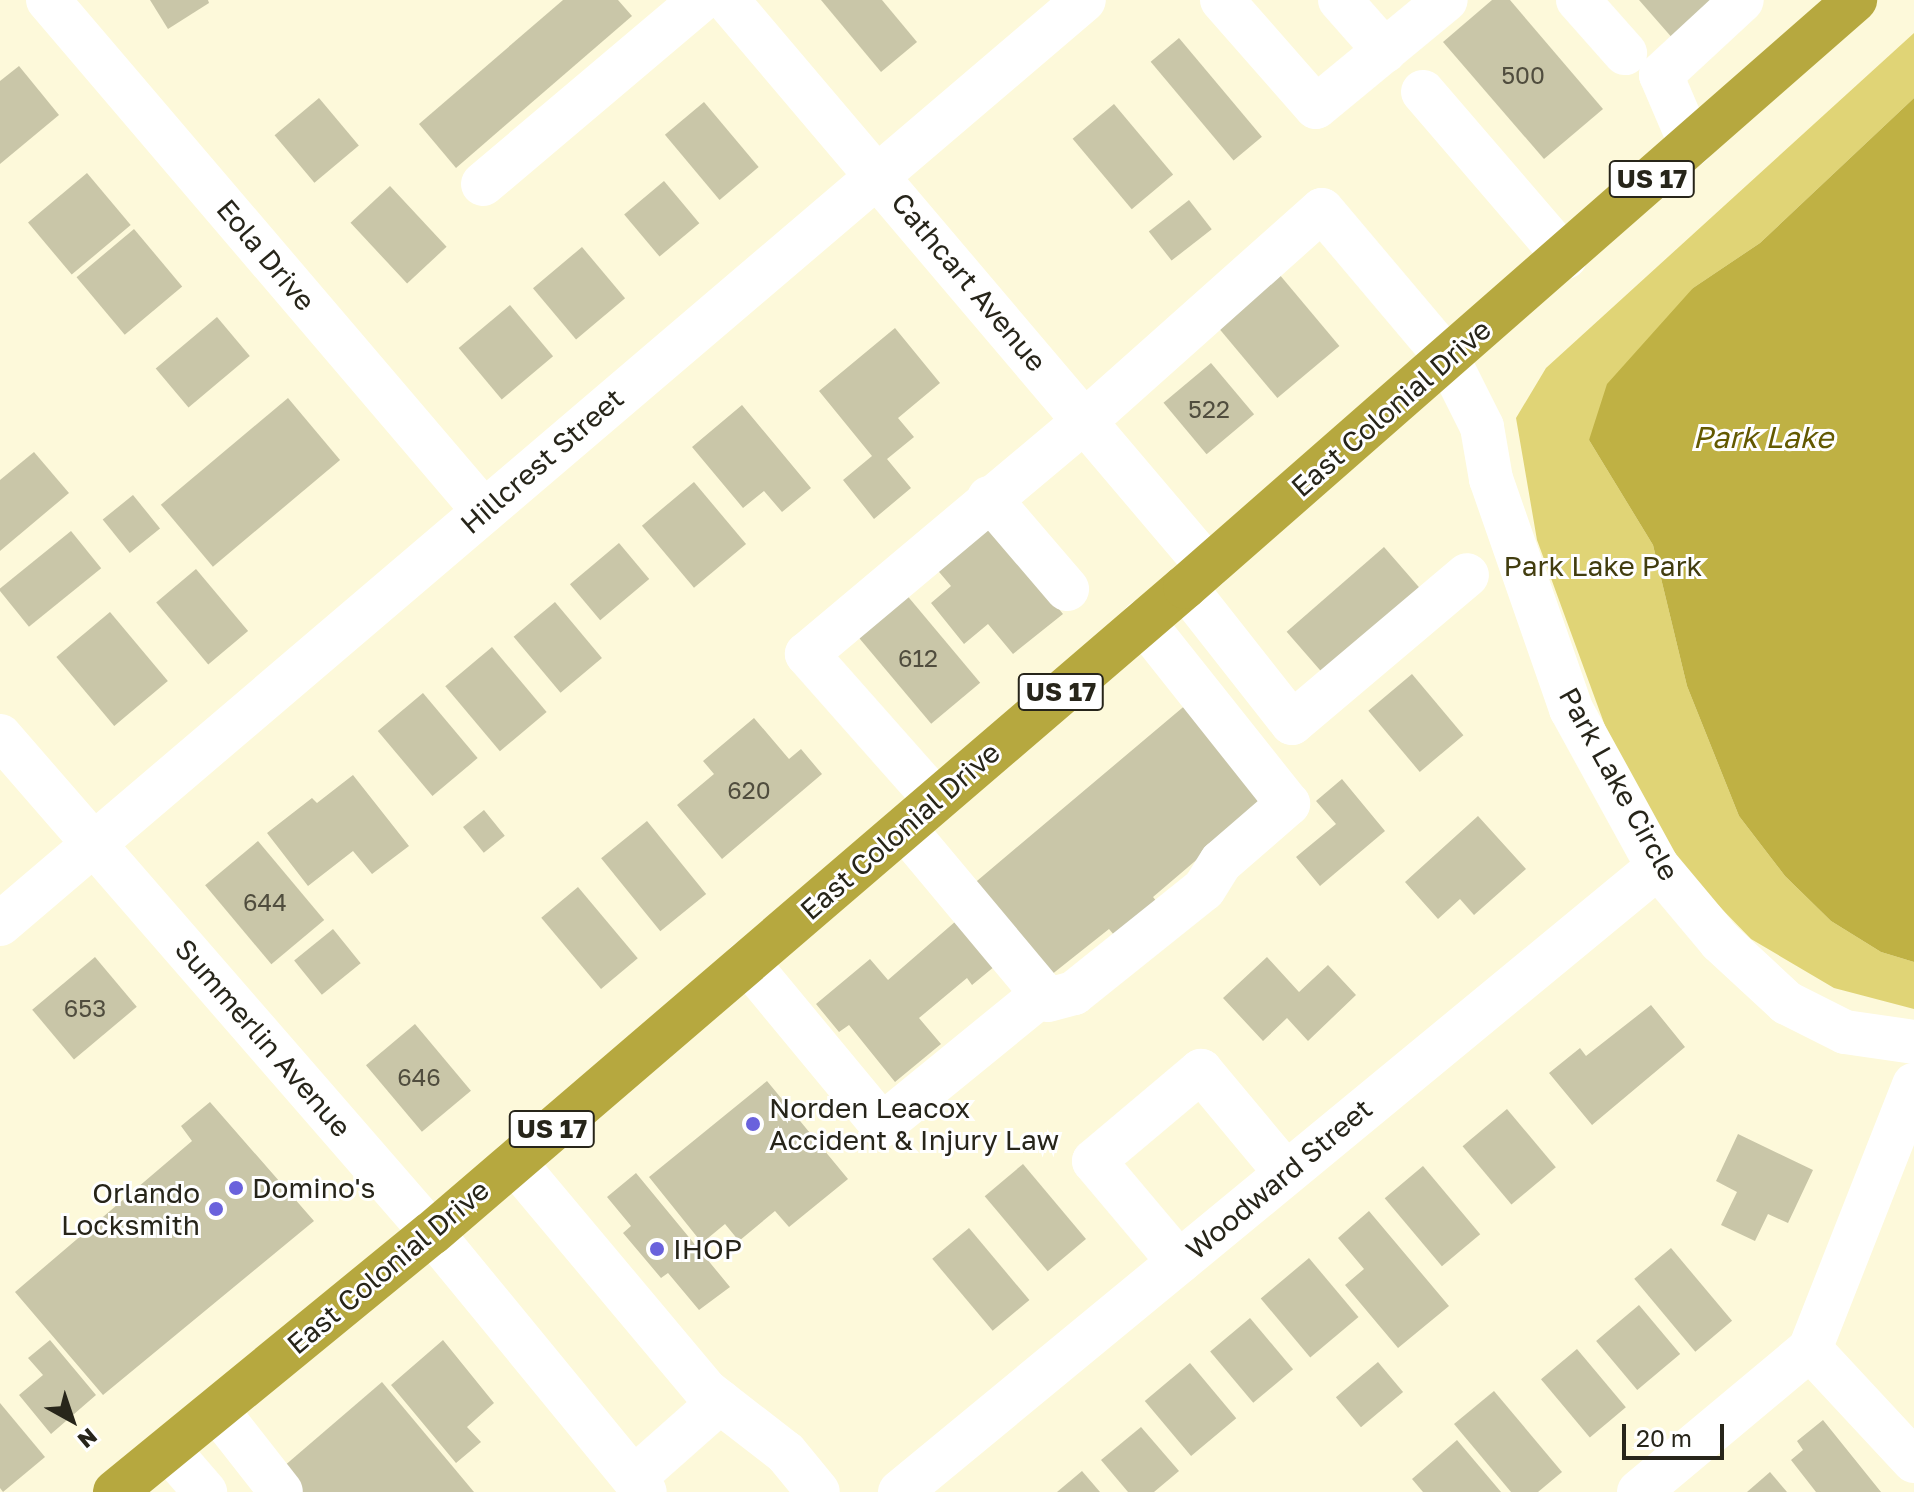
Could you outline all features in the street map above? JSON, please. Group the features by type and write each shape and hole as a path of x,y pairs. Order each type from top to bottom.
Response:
{"highway":[{"name":"East Colonial Drive","path":"117,1492 432,1233 1448,359 1855,0"}],"street":[{"name":"Eola Drive","path":"48,0 484,511"},
{"path":"483,184 701,0"},
{"name":"Cathcart Avenue","path":"727,0 1085,421 1196,577 1292,723 1467,575"},
{"name":"Hillcrest Street","path":"0,924 1084,0"},
{"path":"1222,0 1316,107 1446,0"},
{"path":"1340,0 1385,51"},
{"path":"1578,0 1625,53"},
{"path":"1691,145 1661,75 1682,50 1742,0"},
{"path":"1423,92 1565,257"},
{"name":"Park Lake Circle","path":"1085,421 1322,210 1448,359 1482,427 1491,479 1571,709 1658,867 1720,941 1787,1003 1845,1032 1914,1042"},
{"path":"1085,421 989,498 807,654 920,814 1040,996 1060,1000 1074,993 1204,889 1221,862 1288,804 1143,622"},
{"path":"989,498 1067,589"},
{"name":"Summerlin Avenue","path":"0,736 432,1233 639,1485"},
{"name":"Woodward Street","path":"900,1492 1658,867"},
{"path":"747,962 882,1125 1040,996"},
{"path":"1179,1262 1094,1161 1201,1071 1286,1173"},
{"path":"1639,1492 1810,1349 1914,1085"},
{"path":"514,1162 720,1402 786,1453 818,1492"},
{"path":"1810,1349 1914,1461"},
{"path":"639,1485 720,1402"},
{"path":"216,1409 281,1492"},
{"path":"168,1449 205,1492"}],"green space":[{"name":"Park Lake Park","path":"1914,33 1914,98 1760,243 1693,288 1589,440 1653,545 1687,686 1739,816 1785,876 1831,921 1881,952 1914,962 1914,1009 1834,988 1751,939 1683,869 1608,734 1537,540 1516,418 1546,368"}],"water":[{"name":"Park Lake","path":"1914,98 1914,962 1881,952 1831,921 1785,876 1739,816 1687,686 1653,545 1589,440 1607,384 1693,288 1760,243"}],"building":[{"path":"150,0 208,0 209,3 168,29"},
{"path":"563,0 618,0 632,16 456,168 419,124"},
{"path":"821,0 882,0 917,42 881,72"},
{"path":"1492,0 1510,0 1603,109 1544,159 1443,42"},
{"path":"1639,0 1721,0 1674,40"},
{"path":"1179,38 1262,137 1234,161 1151,62"},
{"path":"19,66 59,115 0,164 0,81"},
{"path":"319,98 359,145 314,183 275,135"},
{"path":"704,102 759,167 720,200 665,135"},
{"path":"1114,104 1173,174 1132,209 1073,139"},
{"path":"87,173 131,225 72,275 28,222"},
{"path":"664,181 699,223 660,257 624,214"},
{"path":"390,186 447,247 407,284 351,223"},
{"path":"1189,200 1212,229 1172,261 1149,231"},
{"path":"134,229 182,286 125,335 77,277"},
{"path":"582,247 625,298 576,339 533,288"},
{"path":"1279,274 1339,346 1277,398 1217,326"},
{"path":"510,305 553,356 502,399 459,348"},
{"path":"217,317 250,356 188,407 156,368"},
{"path":"895,328 940,383 898,418 914,437 887,459 911,488 874,519 843,480 872,456 819,391"},
{"path":"1211,363 1254,414 1207,454 1164,403"},
{"path":"288,398 340,460 213,567 161,505"},
{"path":"742,405 811,488 782,512 764,491 743,508 692,447"},
{"path":"34,452 69,493 0,551 0,480"},
{"path":"694,482 746,544 694,588 642,526"},
{"path":"133,495 160,528 130,553 103,520"},
{"path":"988,522 1063,614 1013,654 988,624 964,644 931,603 951,586 934,566"},
{"path":"71,531 101,568 29,627 0,588"},
{"path":"619,543 649,579 600,620 570,584"},
{"path":"1384,547 1427,596 1329,681 1287,632"},
{"path":"196,569 248,631 208,664 156,602"},
{"path":"905,593 980,683 931,724 856,634"},
{"path":"555,602 602,658 561,693 514,637"},
{"path":"110,612 168,681 114,726 56,657"},
{"path":"492,647 547,712 500,751 445,686"},
{"path":"1412,674 1463,735 1420,772 1368,711"},
{"path":"423,693 478,758 432,796 378,731"},
{"path":"1188,703 1269,798 1153,897 1161,907 1119,941 1109,929 1046,979 971,886"},
{"path":"754,718 789,759 801,749 822,774 722,859 677,805 714,774 703,761"},
{"path":"353,775 409,846 372,874 353,851 308,886 267,833 312,798 317,803"},
{"path":"1342,779 1385,831 1320,886 1296,857 1336,824 1316,801"},
{"path":"484,810 505,836 484,853 463,827"},
{"path":"1478,816 1526,869 1474,915 1460,899 1438,919 1405,882"},
{"path":"647,821 706,894 660,931 601,858"},
{"path":"258,841 324,920 271,964 205,885"},
{"path":"578,887 638,958 601,989 541,918"},
{"path":"956,921 995,966 972,985 967,978 919,1018 941,1044 895,1082 849,1025 839,1032 816,1004 870,959 888,980"},
{"path":"333,929 361,963 322,995 294,960"},
{"path":"95,957 137,1007 74,1060 32,1010"},
{"path":"1267,957 1299,992 1328,965 1356,995 1308,1041 1287,1018 1263,1041 1223,998"},
{"path":"1651,1005 1685,1047 1592,1125 1549,1073 1580,1048 1586,1056"},
{"path":"415,1024 471,1091 422,1132 366,1065"},
{"path":"767,1081 848,1179 789,1227 775,1211 739,1241 725,1224 702,1243 649,1177"},
{"path":"210,1102 314,1221 103,1395 15,1292 192,1141 181,1126"},
{"path":"1507,1109 1556,1167 1511,1205 1463,1146"},
{"path":"1738,1134 1813,1170 1788,1223 1768,1214 1755,1241 1721,1225 1737,1192 1716,1181"},
{"path":"1023,1164 1086,1239 1048,1271 985,1196"},
{"path":"1423,1166 1480,1234 1442,1266 1385,1198"},
{"path":"636,1173 730,1287 699,1310 668,1273 661,1278 623,1233 631,1226 607,1197"},
{"path":"1369,1211 1449,1306 1398,1348 1345,1285 1364,1269 1338,1238"},
{"path":"969,1228 1029,1300 993,1331 932,1259"},
{"path":"1671,1248 1732,1321 1695,1352 1634,1279"},
{"path":"1309,1258 1358,1317 1310,1357 1261,1298"},
{"path":"1639,1305 1680,1354 1637,1390 1596,1341"},
{"path":"1250,1318 1293,1369 1253,1403 1210,1351"},
{"path":"50,1340 96,1395 51,1434 19,1395 43,1375 28,1358"},
{"path":"443,1340 494,1403 467,1427 481,1442 456,1463 391,1385"},
{"path":"1577,1349 1626,1407 1590,1437 1541,1379"},
{"path":"1378,1362 1403,1392 1361,1427 1336,1397"},
{"path":"1190,1363 1236,1418 1191,1456 1145,1401"},
{"path":"382,1382 474,1492 291,1492 276,1473"},
{"path":"1494,1391 1562,1472 1538,1492 1511,1492 1454,1424"},
{"path":"0,1403 45,1457 3,1492 0,1488"},
{"path":"1823,1420 1881,1492 1816,1492 1791,1460 1803,1450 1797,1441"},
{"path":"1141,1427 1179,1471 1154,1492 1128,1492 1101,1460"},
{"path":"1457,1440 1501,1492 1423,1492 1412,1479"},
{"path":"1082,1471 1100,1492 1057,1492"},
{"path":"1770,1472 1787,1492 1747,1492"}],"place":[{"name":"Norden Leacox Accident & Injury Law","path":"753,1124"},
{"name":"Domino's","path":"236,1188"},
{"name":"Orlando Locksmith","path":"216,1209"},
{"name":"IHOP","path":"657,1249"}]}
